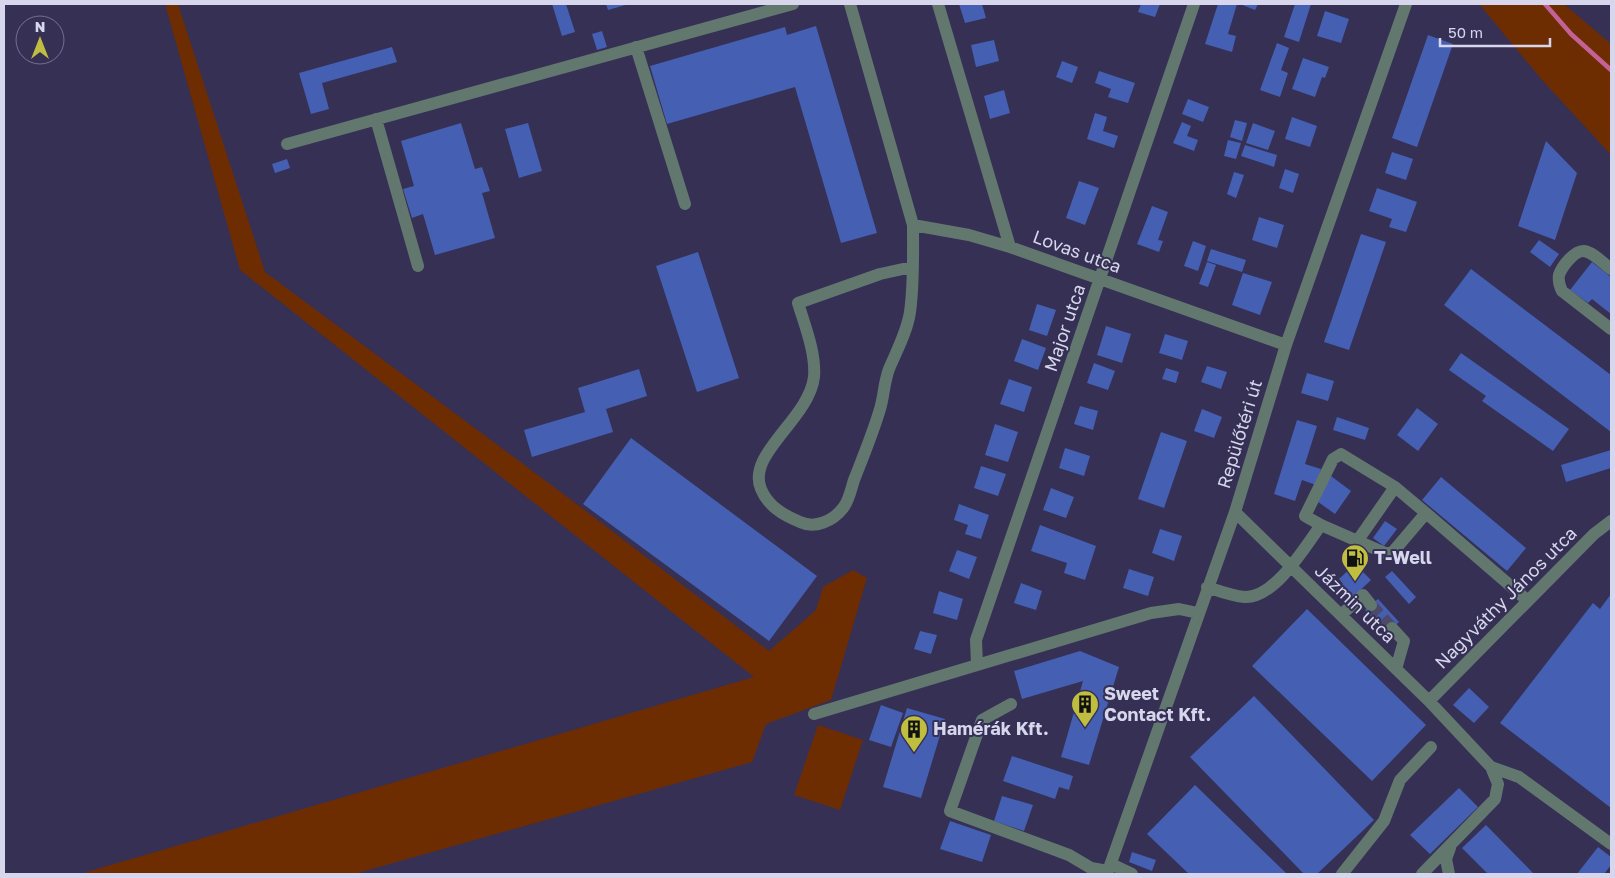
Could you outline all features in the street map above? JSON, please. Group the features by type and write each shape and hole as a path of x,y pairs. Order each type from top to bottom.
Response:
{"street":[{"path":"287,144 793,4"},
{"path":"850,4 913,225 912,267 908,324 889,369 876,423 844,507 832,519 818,525 802,524 785,515 766,501 759,486 759,470 766,452 792,423 806,401 814,378 813,357 798,303 880,274 912,267"},
{"name":"Lovas utca","path":"938,4 1010,247 1286,345"},
{"name":"Major utca","path":"977,665 976,640 1194,4"},
{"name":"Repülőtéri út","path":"1109,870 1234,512 1286,345 1406,4"},
{"path":"636,47 685,204"},
{"path":"376,119 418,266"},
{"path":"913,225 968,235 1010,247"},
{"path":"1611,269 1587,251 1580,251 1574,254 1559,274 1559,284 1562,291 1611,329"},
{"path":"1426,513 1392,553 1385,553 1305,516 1336,456 1344,455 1395,487 1426,513 1528,601"},
{"path":"1358,540 1395,487"},
{"name":"Jázmin utca","path":"1234,512 1429,701 1491,767"},
{"name":"Nagyváthy János utca","path":"1429,701 1594,534 1611,521"},
{"path":"1207,587 1244,597 1255,596 1272,586 1321,525"},
{"path":"1341,615 1362,595 1371,605"},
{"path":"814,714 1151,613 1179,609 1198,613"},
{"path":"1392,628 1404,641 1396,669"},
{"path":"1011,704 982,720 950,811 1069,855 1091,868 1132,874"},
{"path":"1342,874 1384,821 1400,780 1431,747"},
{"path":"1491,767 1519,777 1611,844"},
{"path":"1422,874 1450,848 1495,799 1498,784 1491,767"},
{"path":"1448,874 1446,859 1450,848"}],"shaded area":[{"path":"165,4 178,4 265,272 574,502 769,651 816,610 823,587 853,570 867,578 831,700 766,724 752,762 354,874 80,874 754,677 240,270"},
{"path":"1479,4 1564,4 1611,44 1611,155 1542,80"},
{"path":"818,725 863,740 840,810 794,795"}],"building":[{"path":"552,4 566,4 575,32 562,36"},
{"path":"606,4 629,4 608,10"},
{"path":"959,4 982,4 986,18 965,23"},
{"path":"1141,4 1160,4 1155,17 1138,12"},
{"path":"1218,4 1237,4 1228,34 1236,36 1232,52 1205,44"},
{"path":"1240,4 1258,4 1255,10"},
{"path":"1295,4 1311,4 1299,42 1284,37"},
{"path":"1325,11 1349,19 1341,43 1317,36"},
{"path":"816,26 877,233 841,243 795,87 667,124 650,66 785,27 787,35"},
{"path":"602,31 607,47 597,50 592,34"},
{"path":"1428,35 1453,44 1417,147 1392,138"},
{"path":"994,40 999,61 976,67 971,45"},
{"path":"1277,43 1289,48 1281,70 1288,73 1280,97 1260,90"},
{"path":"392,47 397,62 322,83 329,109 311,114 299,73"},
{"path":"1303,58 1329,67 1325,78 1322,77 1315,97 1292,89"},
{"path":"1062,61 1078,67 1072,83 1056,77"},
{"path":"1099,71 1135,83 1128,103 1108,97 1111,89 1095,83"},
{"path":"1004,90 1010,113 990,119 984,96"},
{"path":"1188,99 1209,107 1203,122 1182,114"},
{"path":"1095,113 1107,117 1103,131 1118,136 1114,148 1087,139"},
{"path":"1292,117 1317,126 1310,147 1285,139"},
{"path":"1235,120 1247,123 1242,141 1230,137"},
{"path":"1182,122 1191,126 1187,136 1198,140 1194,151 1173,143"},
{"path":"461,123 475,169 482,167 490,191 482,193 495,238 435,255 423,214 412,218 403,189 414,186 401,141"},
{"path":"528,123 542,171 519,178 505,129"},
{"path":"1253,123 1275,131 1268,150 1246,143"},
{"path":"1228,140 1241,143 1236,159 1224,156"},
{"path":"1546,141 1577,173 1555,240 1518,226"},
{"path":"1245,145 1277,155 1274,167 1241,156"},
{"path":"1392,152 1413,159 1406,180 1385,173"},
{"path":"287,159 290,168 275,173 272,164"},
{"path":"1285,169 1299,174 1293,193 1279,188"},
{"path":"1234,172 1244,175 1236,198 1227,194"},
{"path":"1079,181 1099,188 1085,225 1066,218"},
{"path":"1377,188 1417,202 1406,232 1389,227 1392,219 1369,211"},
{"path":"1152,206 1168,212 1158,240 1163,241 1159,252 1137,244"},
{"path":"1259,217 1284,225 1277,248 1252,240"},
{"path":"1361,234 1386,242 1349,350 1324,342"},
{"path":"1539,240 1559,254 1550,267 1530,252"},
{"path":"1193,241 1206,246 1198,271 1184,266"},
{"path":"1211,249 1246,260 1242,272 1207,261"},
{"path":"698,252 739,378 697,392 656,266"},
{"path":"1207,262 1216,265 1208,287 1199,284"},
{"path":"1592,262 1611,277 1611,314 1592,299 1588,303 1570,290"},
{"path":"1471,269 1611,375 1611,432 1444,305"},
{"path":"1243,273 1272,282 1260,315 1232,305"},
{"path":"1037,304 1056,310 1047,336 1029,330"},
{"path":"1106,326 1131,334 1122,363 1097,355"},
{"path":"1165,334 1188,341 1182,360 1159,353"},
{"path":"1022,339 1046,348 1038,370 1014,361"},
{"path":"1461,353 1569,429 1553,451 1482,401 1486,396 1449,370"},
{"path":"1094,363 1115,371 1108,390 1087,383"},
{"path":"1207,366 1227,372 1221,389 1201,382"},
{"path":"1166,368 1179,372 1176,383 1162,379"},
{"path":"639,369 647,396 606,409 613,432 532,457 524,430 585,412 578,388"},
{"path":"1307,373 1334,381 1328,401 1301,393"},
{"path":"1009,379 1032,387 1024,412 1000,404"},
{"path":"1080,406 1098,411 1093,430 1074,424"},
{"path":"1417,408 1438,424 1418,451 1397,435"},
{"path":"1202,409 1222,417 1214,438 1194,431"},
{"path":"1337,417 1369,428 1365,440 1333,430"},
{"path":"1297,420 1317,426 1305,464 1321,469 1316,485 1302,480 1295,501 1274,494"},
{"path":"995,424 1018,432 1008,462 985,455"},
{"path":"1161,432 1187,441 1164,508 1138,499"},
{"path":"631,438 817,576 769,641 583,504"},
{"path":"1065,448 1090,456 1084,476 1059,468"},
{"path":"1611,450 1611,468 1566,482 1561,465"},
{"path":"981,466 1006,474 998,496 974,488"},
{"path":"1331,476 1351,491 1335,514 1314,499"},
{"path":"1441,477 1526,548 1507,571 1422,500"},
{"path":"1051,488 1074,497 1066,518 1043,510"},
{"path":"959,504 989,515 981,539 965,534 968,525 954,520"},
{"path":"1385,521 1397,529 1384,546 1373,538"},
{"path":"1040,525 1096,546 1085,580 1064,573 1067,563 1031,551"},
{"path":"1160,529 1182,536 1174,561 1152,553"},
{"path":"957,550 977,557 969,579 949,571"},
{"name":"T-Well","path":"1355,564 1371,580 1348,602 1336,590 1343,584 1339,579"},
{"path":"1129,569 1154,577 1148,596 1123,588"},
{"path":"1392,571 1416,597 1409,604 1385,577"},
{"path":"1021,583 1042,591 1036,610 1014,603"},
{"path":"939,591 963,599 957,620 933,613"},
{"path":"1611,594 1611,808 1500,723 1593,603 1600,609"},
{"path":"1378,599 1399,622 1386,634 1365,610"},
{"path":"1307,609 1426,725 1372,781 1252,666"},
{"path":"920,631 937,635 931,654 914,649"},
{"name":"Sweet Contact Kft.","path":"1080,651 1119,667 1089,765 1061,757 1083,681 1022,699 1014,671"},
{"path":"1469,688 1489,707 1474,723 1453,705"},
{"path":"1254,696 1374,820 1317,874 1304,874 1190,757"},
{"path":"881,705 903,713 891,747 869,740"},
{"name":"Hamérák Kft.","path":"907,708 945,719 921,798 883,787"},
{"path":"1012,756 1073,776 1069,790 1059,787 1055,799 1003,781"},
{"path":"1195,785 1287,874 1189,874 1147,834"},
{"path":"1459,788 1478,807 1430,854 1410,835"},
{"path":"1002,796 1033,805 1024,831 994,821"},
{"path":"950,821 991,835 982,862 940,849"},
{"path":"1486,825 1534,874 1488,874 1462,848"},
{"path":"1598,847 1611,857 1611,865 1604,874 1577,874"},
{"path":"1132,852 1156,860 1152,871 1129,862"}],"waterway":[{"path":"1545,4 1571,34 1611,70"}],"tunnel":[{"path":"1371,605 1392,628"}],"place":[{"name":"T-Well","path":"1355,582"},
{"name":"Sweet Contact Kft.","path":"1085,728"},
{"name":"Hamérák Kft.","path":"914,753"}]}
